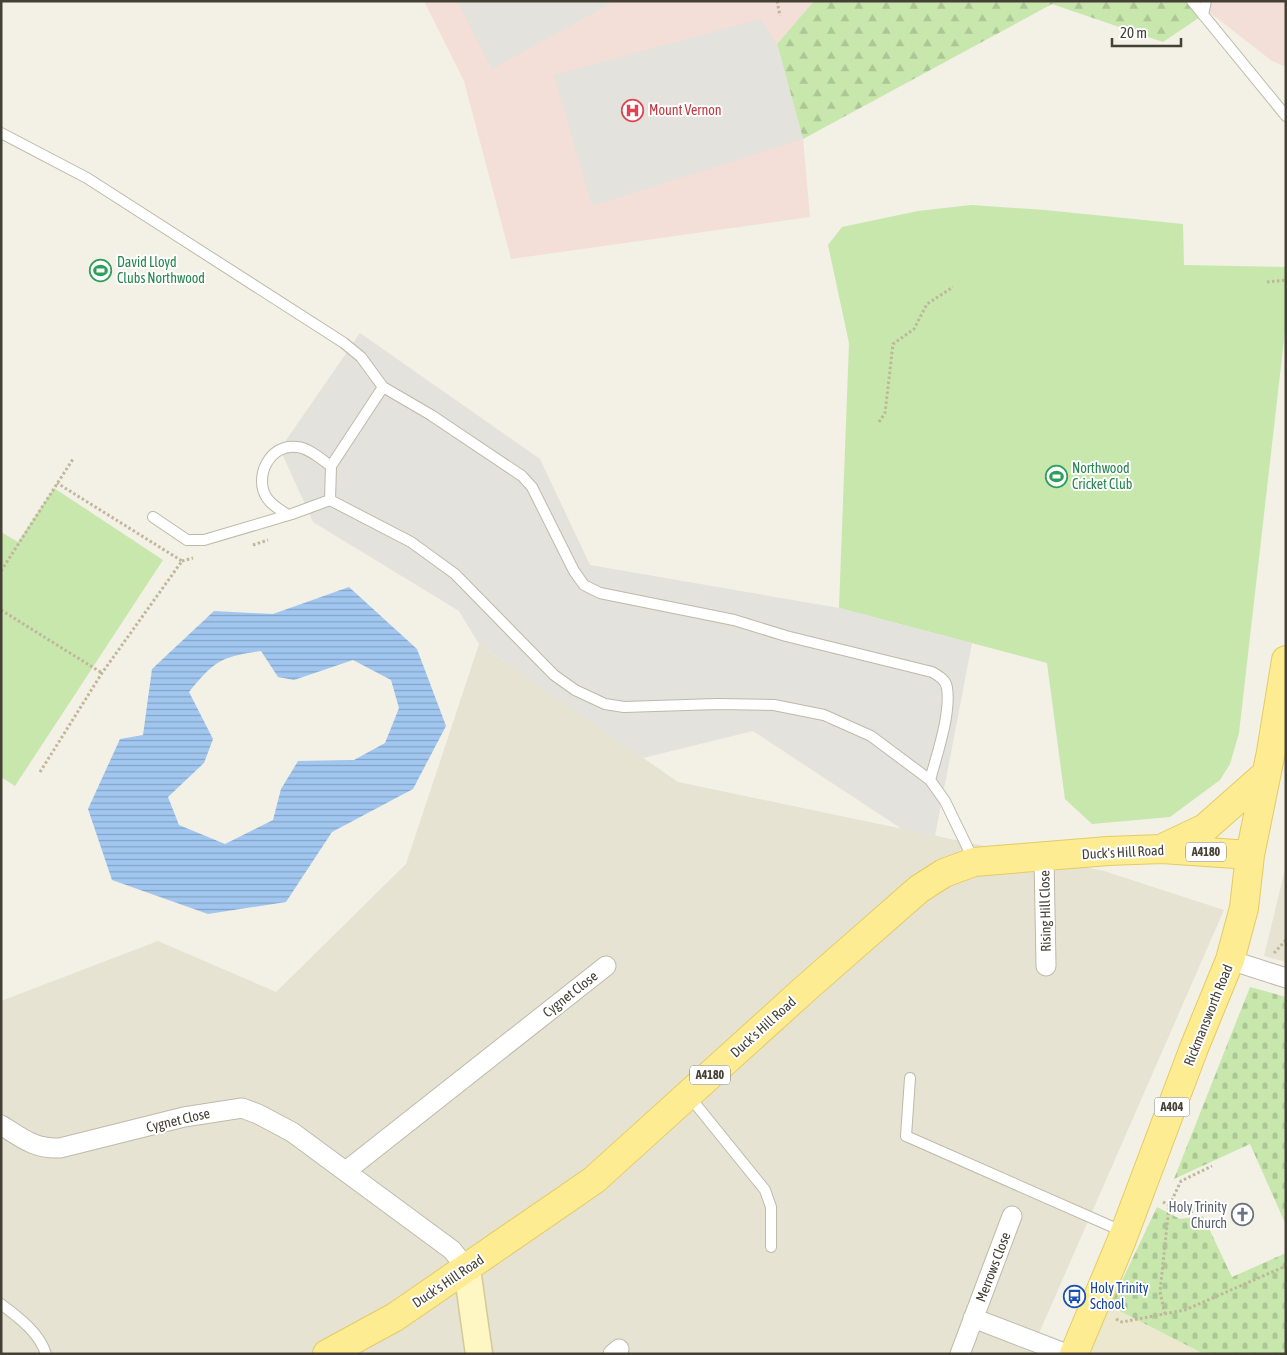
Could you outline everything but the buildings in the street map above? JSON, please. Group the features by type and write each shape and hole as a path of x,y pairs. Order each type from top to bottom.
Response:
{"main road":[{"name":"Rickmansworth Road","path":"1074,1354 1124,1232 1194,1048 1230,960 1244,908 1250,855 1285,674"},
{"path":"1162,849 1205,828 1266,774"},
{"name":"Duck's Hill Road","path":"327,1354 395,1317 594,1180 920,889 944,873 974,862 1162,849 1250,855"}],"street":[{"name":"Rising Hill Close","path":"1044,856 1046,966"},
{"path":"1230,960 1286,978"},
{"name":"Cygnet Close","path":"346,1171 606,966"},
{"name":"Cygnet Close","path":"1,1125 31,1144 44,1149 60,1148 184,1117 242,1108 258,1114 292,1132 452,1250 467,1269"},
{"name":"Merrows Close","path":"960,1354 1012,1216"},
{"path":"467,1269 479,1354"},
{"name":"Merrows Close","path":"973,1318 1067,1354"}],"lane":[{"path":"1192,1 1286,116"},
{"path":"1203,15 1206,1"},
{"path":"1,133 87,178 344,342 361,357 383,387 430,415 522,476 532,487 574,571 584,585 600,593 734,620 786,636 932,672 942,678 947,687 946,710 930,780"},
{"path":"330,500 331,466 383,387"},
{"path":"288,515 275,507 264,491 261,478 263,470 271,457 288,448 298,447 331,466"},
{"path":"153,517 187,540 204,540 288,515 330,500 411,542 456,574 554,675 575,690 605,704 624,707 717,704 774,705 824,715 872,736 930,780 945,800 974,862"},
{"path":"910,1078 906,1136 1124,1232"},
{"path":"688,1095 765,1190 771,1207 771,1247"},
{"path":"1,1304 27,1324 44,1346 46,1354"}],"path":[{"path":"777,1 780,16"},
{"path":"1267,282 1286,280"},
{"path":"878,422 885,414 893,344 914,329 927,304 953,287"},
{"path":"1,571 73,459"},
{"path":"40,772 102,673 182,561 57,483"},
{"path":"1,610 102,673"},
{"path":"1165,1314 1160,1292 1169,1206 1181,1181 1212,1166"},
{"path":"1140,1190 1182,1212 1208,1211"},
{"path":"1093,1309 1122,1322 1185,1310 1286,1266"}],"shaded area":[{"name":"Mount Vernon","path":"424,1 814,1 777,44 803,139 810,217 511,259 464,81"},
{"path":"457,1 615,1 492,69"},
{"path":"1195,1 1286,1 1286,67 1272,61"},
{"path":"761,19 777,44 803,139 592,206 554,75"},
{"path":"360,333 540,459 590,565 839,608 972,643 935,836 902,829 753,731 643,758 479,644 459,611 313,522 280,449"},
{"path":"479,644 678,782 1104,871 1224,910 1030,1354 1,1354 1,1001 158,941 276,992 406,864"},
{"path":"1286,865 1286,962 1264,956"},
{"path":"1110,1306 1204,1354 1090,1354"}],"green space":[{"path":"814,1 1192,1 1203,15 1163,42 1052,4 803,139 777,44"},
{"name":"Northwood Cricket Club","path":"971,205 1045,210 1183,224 1184,265 1286,267 1286,322 1239,733 1230,764 1220,780 1170,817 1092,824 1065,799 1047,663 839,608 849,343 828,245 842,227 918,211"},
{"path":"54,488 163,560 15,786 1,777 1,532 18,542"},
{"path":"1250,987 1286,997 1286,1225 1250,1144 1174,1179"},
{"path":"1157,1207 1180,1219 1203,1216 1232,1277 1286,1253 1285,1354 1204,1354 1110,1306"}],"water":[{"path":"349,587 417,649 446,726 413,789 332,832 286,902 208,914 112,880 88,809 120,739 143,735 152,669 214,611 273,614","holes":["261,651 278,677 294,680 353,660 391,680 399,708 385,743 354,760 298,761 281,789 273,820 225,844 179,825 168,797 204,763 213,739 189,692 206,673 220,662 227,658 247,653"]}],"place":[{"name":"Mount Vernon","path":"633,110"},
{"name":"David Lloyd Clubs Northwood","path":"101,270"},
{"name":"Northwood Cricket Club","path":"1056,476"},
{"name":"Holy Trinity Church","path":"1243,1215"},
{"name":"Holy Trinity School","path":"1074,1296"}]}
